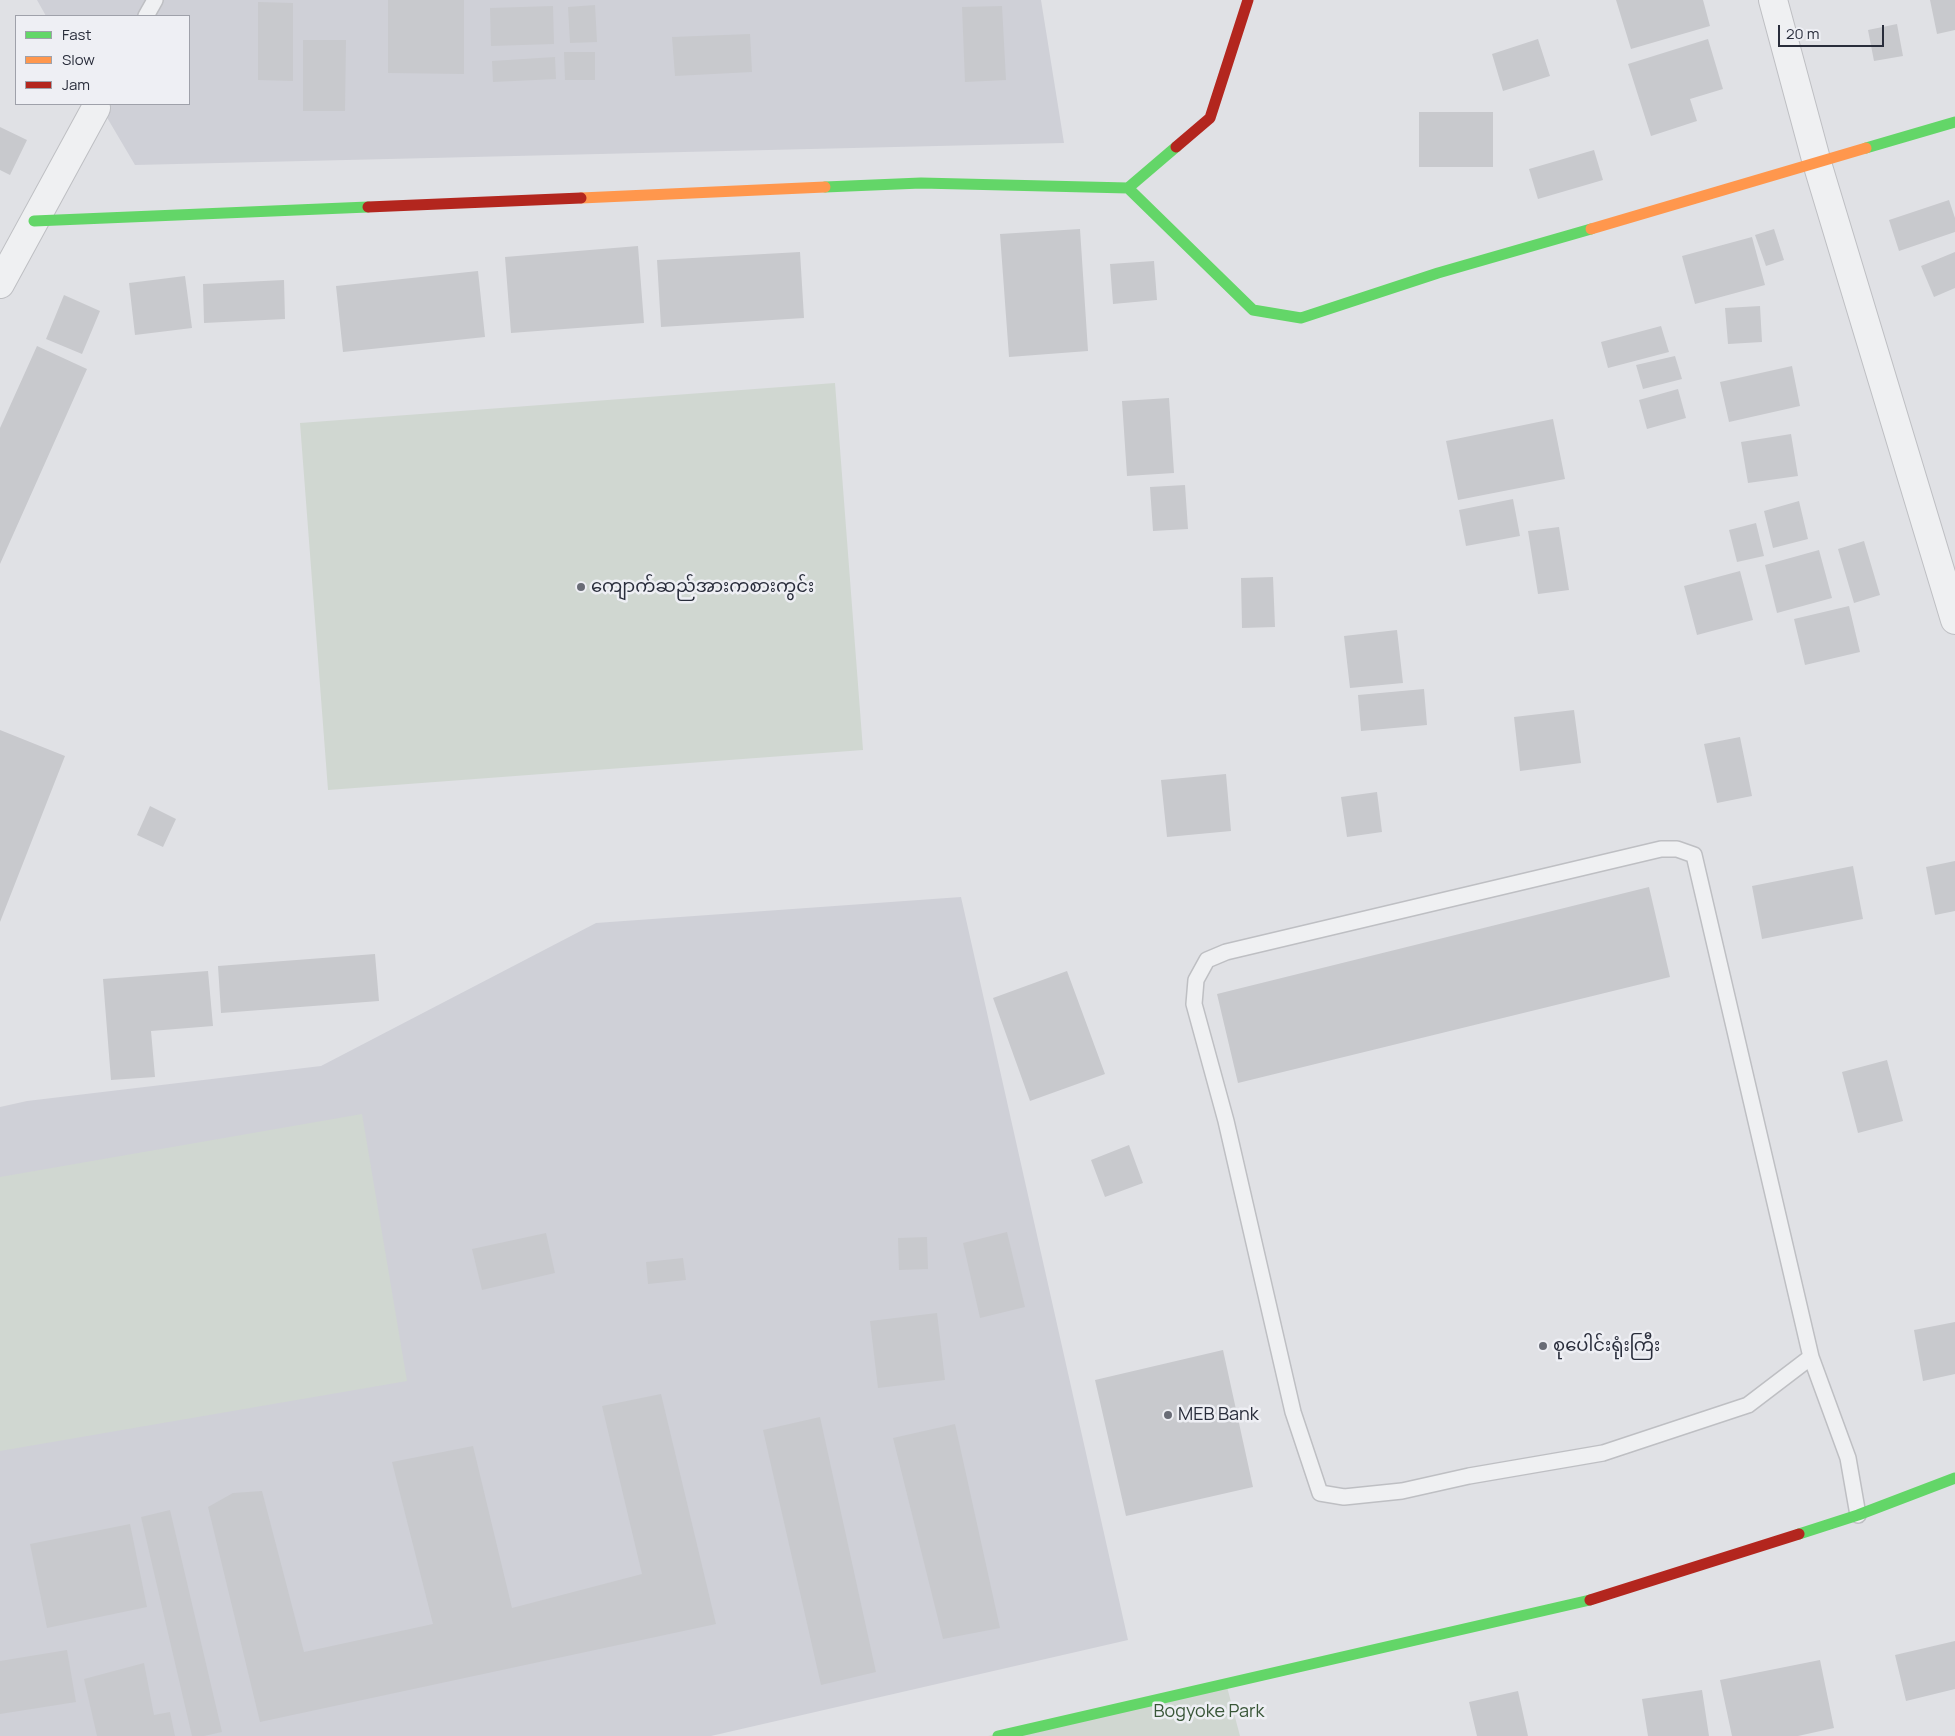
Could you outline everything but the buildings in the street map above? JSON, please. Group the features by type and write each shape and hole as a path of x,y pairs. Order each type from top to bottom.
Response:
{"street":[{"path":"34,221 921,183 1128,188 1210,118 1248,0"},
{"path":"1773,0 1817,164 1955,620"},
{"path":"0,284 97,106"},
{"path":"1128,188 1253,310 1301,318 1438,273 1817,164 1955,122"},
{"path":"998,1736 1595,1599 1858,1515 1955,1478"}],"lane":[{"path":"147,15 155,0"},
{"path":"1811,1357 1748,1405 1604,1453 1470,1476 1402,1491 1344,1497 1320,1493 1293,1412 1226,1121 1194,1004 1196,980 1207,960 1226,952 1661,850 1677,849 1694,855 1811,1357 1848,1458 1858,1515"}],"shaded area":[{"path":"37,0 1041,0 1064,143 135,165 100,105 190,105 190,15 45,15"},
{"path":"961,897 1128,1640 711,1736 0,1736 0,1107 27,1101 321,1066 596,923"}],"green space":[{"name":"ကျောက်ဆည်အားကစားကွင်း","path":"835,383 863,750 328,790 300,423"},
{"path":"362,1114 407,1381 0,1451 0,1177"},
{"name":"Bogyoke Park","path":"1226,1683 1240,1736 988,1736"}],"traffic: fast":[{"path":"1866,148 1955,122"},
{"path":"825,187 921,183 1128,188 1176,147"},
{"path":"1128,188 1253,310 1301,318 1438,273 1591,229"},
{"path":"34,221 368,207"},
{"path":"1799,1534 1858,1515 1955,1478"},
{"path":"998,1736 1590,1600"}],"traffic: slow":[{"path":"1591,229 1866,148"},
{"path":"581,198 825,187"}],"traffic: jam":[{"path":"1176,147 1210,118 1248,0"},
{"path":"368,207 581,198"},
{"path":"1590,1600 1799,1534"}],"place":[{"name":"ကျောက်ဆည်အားကစားကွင်း","path":"581,587"},
{"name":"စုပေါင်းရုံးကြီး","path":"1543,1346"},
{"name":"MEB Bank","path":"1168,1415"}]}
